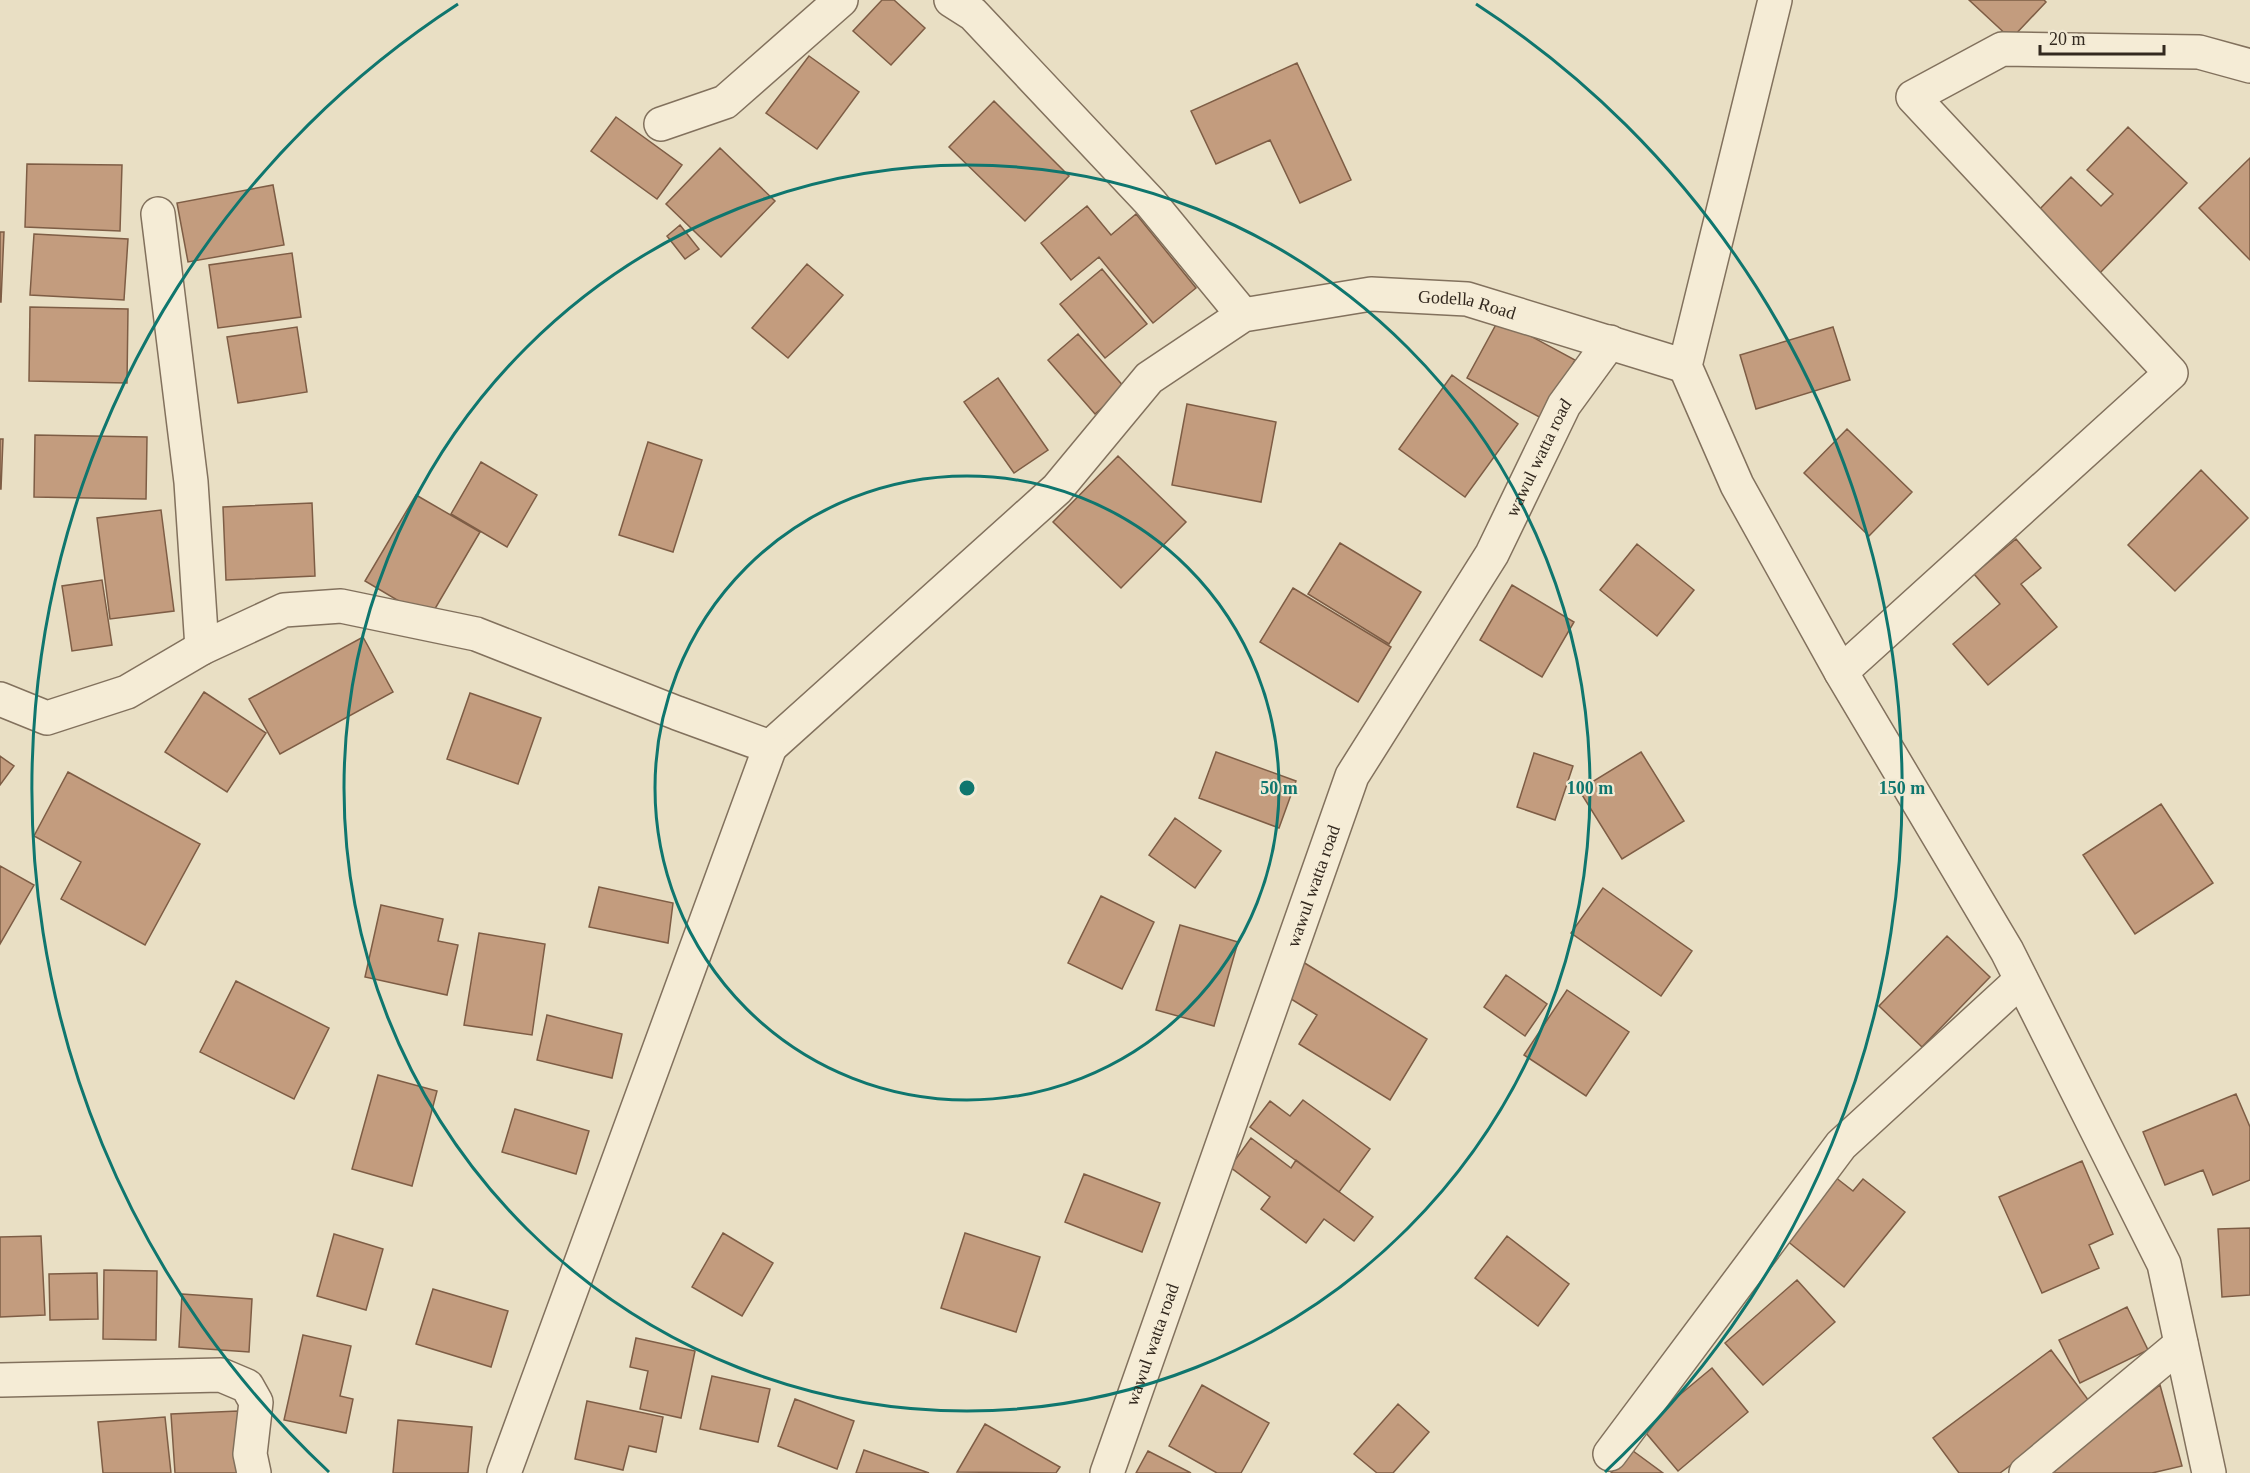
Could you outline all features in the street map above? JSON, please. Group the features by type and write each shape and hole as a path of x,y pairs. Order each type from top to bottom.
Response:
{"street":[{"path":"661,124 725,102 841,0"},
{"path":"504,1473 770,747 1056,489 1149,378 1243,315 1150,202 973,14 951,0"},
{"path":"1775,0 1684,366 1737,485 1841,672 2021,980 2164,1264 2209,1473"},
{"path":"1841,672 2171,373 1913,97 2002,49 2199,52 2250,66"},
{"path":"158,214 191,482 202,648"},
{"name":"Godella Road","path":"1243,315 1371,294 1467,298 1684,366"},
{"name":"wawul watta road","path":"1107,1473 1352,776 1492,554 1564,405 1610,342"},
{"path":"0,699 47,717 127,692 202,648 285,610 342,606 476,634 770,747"},
{"path":"1610,1454 1841,1145 2021,980"},
{"path":"2026,1473 2181,1344"},
{"path":"2,1380 221,1375 247,1386 256,1402 250,1454 254,1473"}],"building":[{"path":"882,0 894,0 925,28 891,65 853,31"},
{"path":"1969,0 2044,0 2046,2 2011,39"},
{"path":"809,56 859,92 817,149 766,113"},
{"path":"1297,63 1351,180 1300,203 1270,140 1216,164 1191,111"},
{"path":"994,101 1069,176 1025,221 949,147"},
{"path":"616,117 682,165 657,199 591,151"},
{"path":"2128,127 2187,183 2098,275 2034,215 2071,177 2101,206 2113,194 2087,170"},
{"path":"720,148 775,201 721,257 666,204"},
{"path":"2250,158 2250,260 2199,208"},
{"path":"27,164 122,165 120,231 25,227"},
{"path":"273,185 284,245 188,262 177,203"},
{"path":"1087,206 1111,235 1136,214 1196,288 1153,323 1099,257 1071,280 1041,243"},
{"path":"680,225 699,249 685,259 667,236"},
{"path":"0,232 4,232 1,302 0,302"},
{"path":"34,234 128,239 124,300 30,295"},
{"path":"292,253 301,317 218,328 209,265"},
{"path":"807,264 843,295 788,358 752,328"},
{"path":"1102,269 1147,324 1105,358 1060,304"},
{"path":"30,307 128,309 127,383 29,381"},
{"path":"1499,319 1575,360 1543,419 1467,378"},
{"path":"297,327 307,392 238,403 227,337"},
{"path":"1833,327 1850,380 1756,409 1740,355"},
{"path":"1078,334 1125,388 1095,414 1048,360"},
{"path":"1452,375 1518,424 1465,497 1399,449"},
{"path":"998,378 1048,450 1014,473 964,402"},
{"path":"1187,404 1276,422 1261,502 1172,485"},
{"path":"1847,429 1912,492 1869,536 1804,473"},
{"path":"35,435 147,437 146,499 34,497"},
{"path":"0,439 3,439 1,489 0,489"},
{"path":"648,442 702,460 673,552 619,535"},
{"path":"1118,456 1186,522 1121,588 1053,522"},
{"path":"481,462 537,495 507,547 451,514"},
{"path":"2201,470 2248,518 2175,591 2128,545"},
{"path":"416,495 480,532 429,619 365,581"},
{"path":"312,503 315,576 226,580 223,507"},
{"path":"161,510 174,611 110,619 97,518"},
{"path":"2016,539 2041,568 2021,584 2057,627 1988,685 1953,644 2000,604 1974,574"},
{"path":"1340,543 1421,592 1389,644 1308,594"},
{"path":"1637,544 1694,590 1657,636 1600,590"},
{"path":"102,580 112,645 72,651 62,586"},
{"path":"1512,585 1574,622 1542,677 1480,640"},
{"path":"1293,588 1391,647 1358,702 1260,642"},
{"path":"363,637 393,692 280,754 249,699"},
{"path":"204,692 266,733 227,792 165,752"},
{"path":"470,693 541,718 518,784 447,759"},
{"path":"1216,752 1296,781 1279,828 1199,798"},
{"path":"1641,752 1684,821 1622,859 1579,790"},
{"path":"1534,753 1573,766 1555,820 1517,807"},
{"path":"0,756 14,766 0,785"},
{"path":"68,772 200,844 145,945 61,899 81,862 34,836"},
{"path":"2161,804 2213,883 2135,934 2083,855"},
{"path":"1175,818 1221,851 1195,888 1149,855"},
{"path":"0,866 34,885 0,944"},
{"path":"599,887 673,903 668,943 589,927"},
{"path":"1603,888 1692,951 1661,996 1571,933"},
{"path":"1101,896 1154,922 1122,989 1068,963"},
{"path":"381,905 443,919 438,941 458,945 447,995 365,977"},
{"path":"1180,925 1238,942 1214,1026 1156,1010"},
{"path":"479,933 545,944 532,1035 464,1025"},
{"path":"1947,936 1990,977 1922,1047 1879,1006"},
{"path":"1303,962 1427,1039 1390,1100 1299,1044 1317,1015 1283,994"},
{"path":"1506,975 1547,1004 1525,1036 1484,1007"},
{"path":"236,981 329,1028 294,1099 200,1052"},
{"path":"1567,990 1629,1032 1586,1096 1524,1055"},
{"path":"547,1015 622,1034 612,1078 537,1060"},
{"path":"378,1075 437,1091 412,1186 352,1169"},
{"path":"2236,1094 2250,1127 2250,1180 2213,1195 2203,1170 2165,1185 2143,1132"},
{"path":"1303,1100 1370,1149 1339,1192 1250,1127 1270,1101 1290,1116"},
{"path":"515,1109 589,1131 576,1174 502,1152"},
{"path":"1251,1138 1291,1168 1296,1160 1373,1217 1354,1241 1324,1219 1306,1243 1261,1209 1270,1197 1230,1167"},
{"path":"2082,1161 2113,1234 2089,1245 2099,1268 2042,1293 1999,1197"},
{"path":"1084,1174 1160,1203 1142,1252 1065,1222"},
{"path":"1835,1177 1853,1191 1863,1179 1905,1212 1844,1287 1786,1240"},
{"path":"2250,1228 2250,1295 2222,1297 2218,1229"},
{"path":"723,1233 773,1263 742,1316 692,1287"},
{"path":"965,1233 1040,1257 1016,1332 941,1308"},
{"path":"334,1234 383,1249 366,1310 317,1296"},
{"path":"41,1236 45,1315 0,1317 0,1237"},
{"path":"1507,1236 1569,1284 1538,1326 1475,1278"},
{"path":"104,1270 157,1271 156,1340 103,1339"},
{"path":"97,1273 98,1319 50,1320 49,1274"},
{"path":"1797,1280 1835,1322 1763,1385 1725,1343"},
{"path":"433,1289 508,1311 491,1367 416,1344"},
{"path":"182,1294 252,1299 249,1352 179,1347"},
{"path":"2127,1307 2148,1350 2080,1383 2059,1340"},
{"path":"303,1335 351,1346 340,1396 353,1399 346,1433 284,1420"},
{"path":"636,1338 695,1351 681,1418 640,1409 648,1371 630,1367"},
{"path":"2051,1350 2092,1405 2000,1473 1959,1473 1933,1438"},
{"path":"1712,1368 1748,1412 1678,1471 1641,1427"},
{"path":"712,1376 770,1389 758,1442 700,1429"},
{"path":"1202,1385 1269,1423 1241,1473 1217,1473 1169,1446"},
{"path":"2160,1385 2182,1466 2152,1473 2053,1473 2052,1470"},
{"path":"795,1399 854,1421 837,1469 778,1446"},
{"path":"587,1401 663,1417 656,1452 629,1446 623,1470 575,1459"},
{"path":"1398,1404 1429,1432 1393,1473 1377,1473 1354,1454"},
{"path":"238,1411 242,1473 175,1473 171,1414"},
{"path":"165,1417 171,1473 103,1473 98,1422"},
{"path":"398,1420 472,1427 468,1473 393,1473"},
{"path":"985,1424 1060,1467 1056,1473 957,1472"},
{"path":"1629,1448 1663,1473 1611,1473"},
{"path":"864,1450 929,1473 856,1473"},
{"path":"1148,1451 1191,1473 1136,1473"}]}
